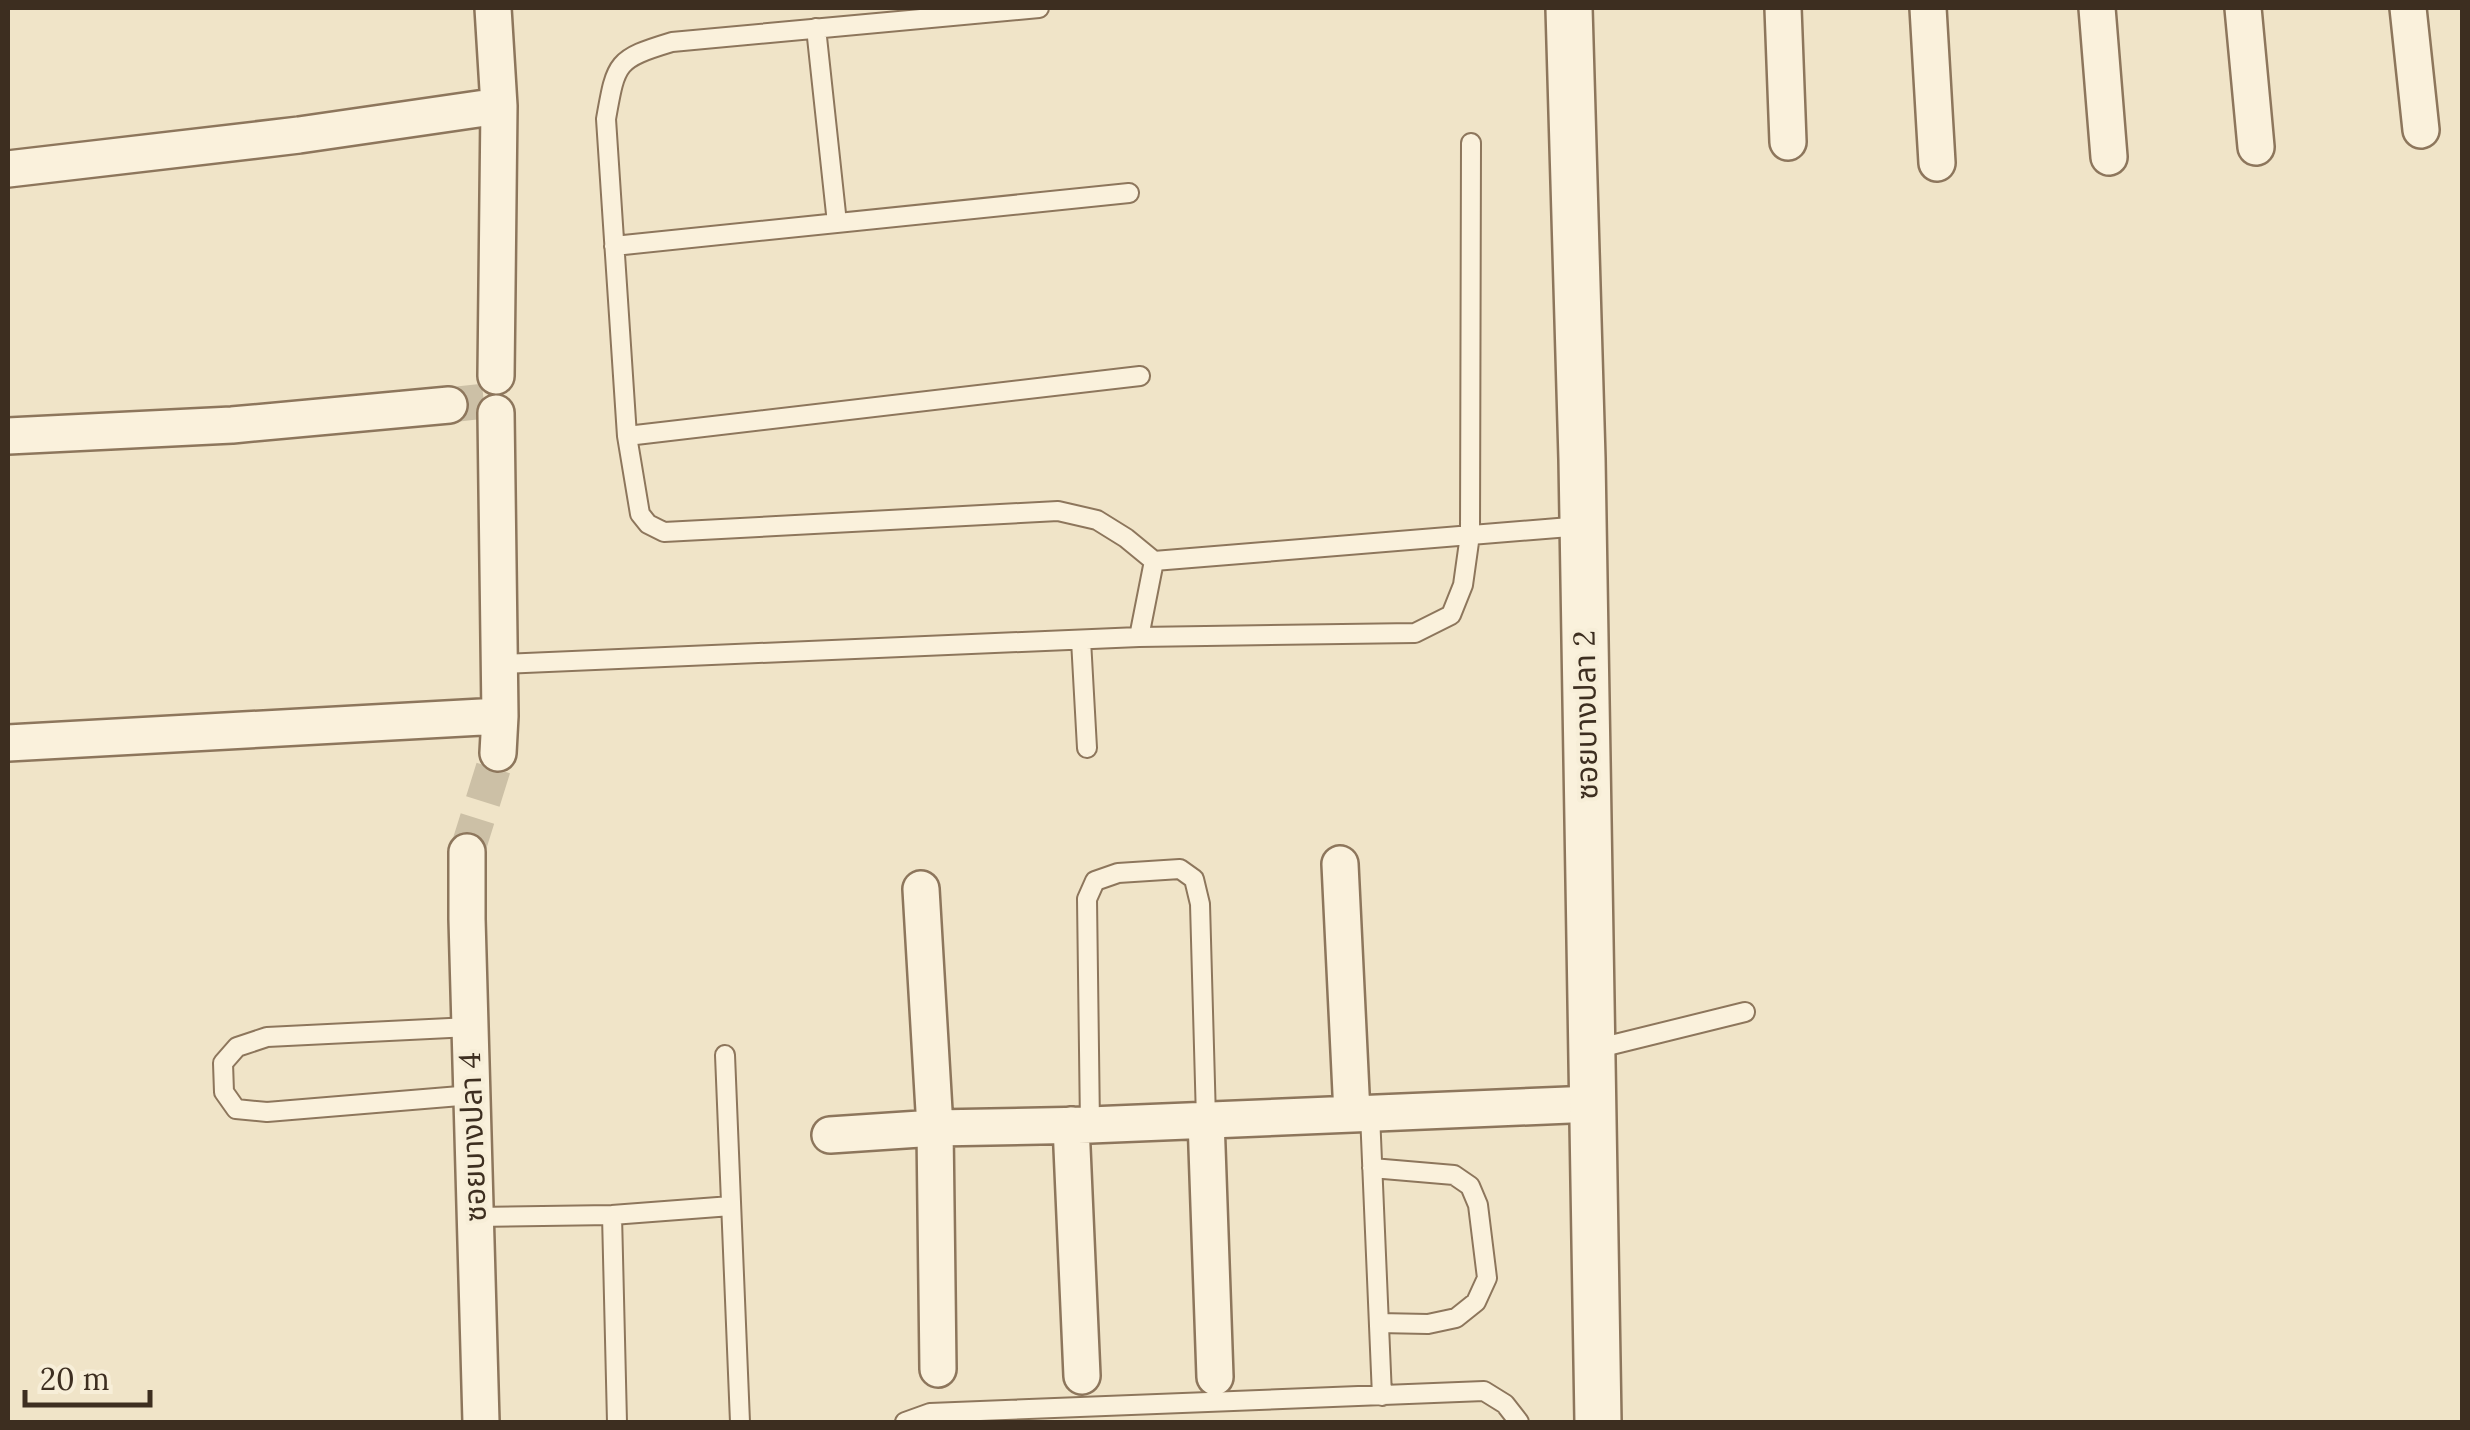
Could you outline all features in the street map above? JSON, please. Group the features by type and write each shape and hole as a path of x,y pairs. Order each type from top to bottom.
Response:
{"street":[{"path":"493,8 498,106 496,376"},
{"name":"ซอยบางปลา 2","path":"1568,8 1583,526 1598,1422"},
{"path":"1784,8 1788,142"},
{"path":"1928,8 1937,163"},
{"path":"2096,8 2109,156"},
{"path":"2243,8 2256,148"},
{"path":"2408,8 2420,130"},
{"path":"8,170 498,106"},
{"path":"8,436 232,425 449,405"},
{"path":"496,413 498,753"},
{"path":"8,743 500,716"},
{"name":"ซอยบางปลา 4","path":"467,852 480,1422"},
{"path":"1340,864 1361,1114"},
{"path":"921,889 935,1128 938,1369"},
{"path":"830,1135 1593,1104"},
{"path":"1206,1119 1215,1377"},
{"path":"1080,1125 1082,1376"}],"lane":[{"path":"1039,8 672,42 635,53 614,73 606,119 627,436 640,514 648,524 664,532 1058,511 1097,520 1154,561 1583,526"},
{"path":"816,28 837,223"},
{"path":"500,664 1139,637 1415,634 1451,615 1463,585 1470,535 1471,143"},
{"path":"614,246 1128,193"},
{"path":"627,436 1140,376"},
{"path":"1139,637 1154,561"},
{"path":"1081,640 1088,748"},
{"path":"1080,1125 1087,898 1094,881 1118,873 1180,869 1194,879 1200,904 1206,1119"},
{"path":"1591,1050 1745,1012"},
{"path":"470,1026 266,1037 237,1047 223,1063 224,1092 236,1109 267,1112 472,1095"},
{"path":"724,1054 740,1422"},
{"path":"1361,1114 1372,1168 1382,1396"},
{"path":"1372,1168 1454,1175 1470,1186 1478,1205 1487,1278 1476,1302 1456,1318 1428,1324 1379,1323"},
{"path":"475,1218 612,1215 731,1206"},
{"path":"612,1215 616,1422"},
{"path":"905,1422 930,1413 1484,1391 1505,1404 1519,1422"}],"tunnel":[{"path":"449,405 495,400"},
{"path":"467,852 498,753"}]}
